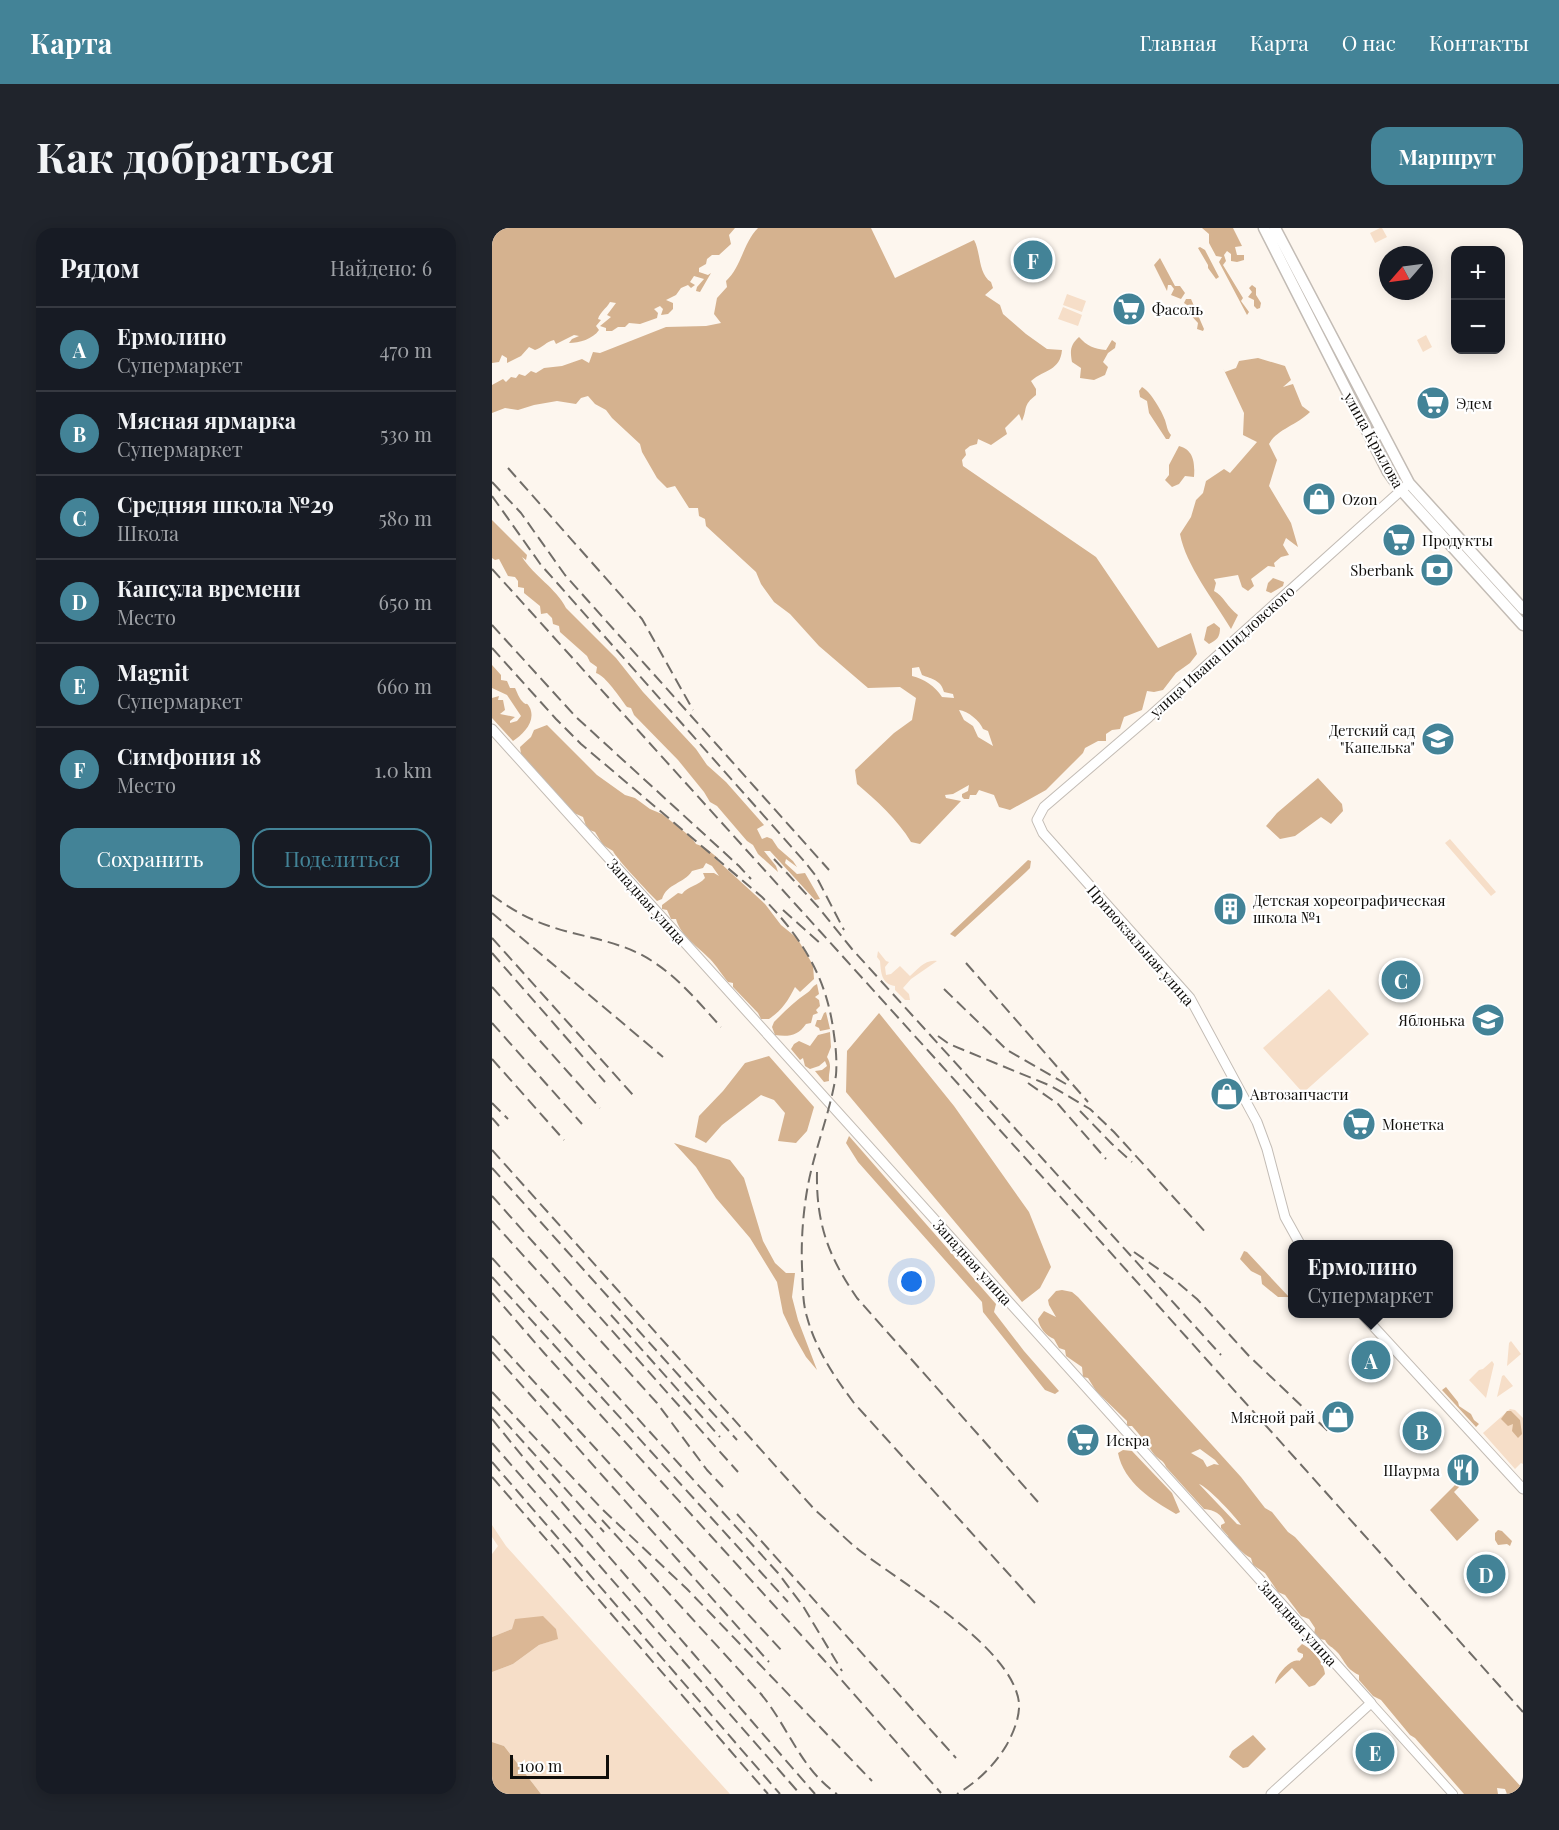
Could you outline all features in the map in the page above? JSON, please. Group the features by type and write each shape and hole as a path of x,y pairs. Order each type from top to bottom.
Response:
{"main road":[{"name":"улица Крылова","path":"1264,228 1388,472 1523,609"},
{"name":"улица Крылова","path":"1275,228 1405,487 1523,625"}],"street":[{"name":"улица Ивана Шидловского","path":"1037,820 1044,807 1149,717 1405,487"},
{"name":"Западная улица","path":"492,729 1453,1794"},
{"name":"Привокзальная улица","path":"1037,820 1043,833 1190,998 1257,1122 1267,1149 1285,1217 1297,1240"},
{"path":"1366,1318 1523,1489"},
{"path":"1271,1794 1371,1703"}],"shaded area":[{"path":"492,228 735,228 729,235 731,244 719,255 712,255 707,259 706,264 699,268 699,272 708,275 711,273 700,292 696,291 697,287 704,279 694,276 690,282 695,285 691,288 688,285 681,288 676,295 666,300 673,303 673,309 668,314 661,315 663,309 660,306 654,309 658,313 657,318 640,324 629,323 625,327 606,331 606,328 600,326 611,317 607,315 616,303 610,302 598,319 601,320 596,326 599,330 590,338 569,343 579,336 574,335 556,344 554,340 535,350 529,347 521,356 507,363 507,358 502,355 499,362 492,363"},
{"path":"758,228 871,228 895,278 974,240 984,274 993,288 985,295 1000,305 1003,314 1047,349 1062,350 1061,357 1055,366 1031,381 1036,389 1036,395 1027,405 1022,421 1019,414 1005,428 1007,434 991,445 978,439 977,444 965,450 963,466 1096,557 1158,648 1191,633 1197,654 1190,663 1176,673 1163,690 1147,691 1142,710 1124,717 1120,729 1106,734 1106,741 1098,741 1085,748 1083,753 1046,790 1010,810 999,807 994,795 979,790 976,795 970,795 969,799 964,799 962,794 968,791 969,785 953,794 945,795 946,798 961,801 920,844 911,842 893,818 857,784 855,770 894,733 912,720 916,698 900,687 868,688 819,646 790,614 774,602 761,584 756,572 706,526 705,519 699,516 698,508 689,508 675,486 667,488 657,478 640,444 606,410 595,404 588,396 581,398 576,404 557,401 518,410 505,408 492,413 492,385 503,379 506,382 511,377 516,378 519,374 525,376 531,371 536,373 544,368 562,366 582,359 589,363 593,352 600,353 666,327 706,326 721,323 714,314 717,298 727,287 726,281 736,268","holes":["919,667 922,675 938,682 944,692 953,694 954,698 942,697 929,684 912,676 912,668","959,710 970,714 983,729 988,731 993,746 978,737 973,726 964,720"]},
{"path":"1202,228 1233,228 1242,246 1235,247 1237,255 1244,255 1244,260 1231,261 1231,254 1227,251 1223,265 1243,298 1241,301 1249,312 1247,315 1219,262 1222,257 1216,256 1209,243 1209,234"},
{"path":"1380,228 1387,237 1375,243 1370,233"},
{"path":"1198,248 1205,250 1219,277 1216,279"},
{"path":"1160,258 1175,286 1180,286 1185,293 1181,299 1171,295 1174,289 1171,285 1168,285 1167,291 1154,265"},
{"path":"1252,285 1256,288 1256,295 1261,303 1260,308 1257,309 1254,306 1254,300 1248,297 1252,292 1249,288"},
{"path":"1067,294 1086,301 1082,312 1063,305"},
{"path":"1186,299 1191,299 1203,331 1197,329 1198,323 1188,312 1190,307 1184,303"},
{"path":"1063,307 1082,315 1078,326 1058,319"},
{"path":"1426,335 1432,347 1423,352 1417,340"},
{"path":"1079,337 1088,345 1102,350 1106,350 1112,340 1116,343 1115,348 1108,353 1103,362 1108,367 1105,375 1094,380 1080,378 1081,368 1072,362 1071,355 1071,348"},
{"path":"1258,358 1285,366 1291,380 1283,387 1293,384 1302,406 1310,412 1277,435 1269,444 1277,460 1269,486 1291,523 1298,547 1286,538 1283,545 1289,555 1281,557 1274,563 1275,567 1268,566 1251,579 1254,586 1248,591 1242,587 1238,575 1214,579 1216,583 1214,591 1238,615 1231,629 1194,570 1180,534 1191,517 1196,500 1203,493 1206,481 1224,469 1230,473 1257,442 1243,435 1244,413 1223,368 1225,372 1236,368 1239,361"},
{"path":"1142,387 1152,397 1161,412 1171,435 1169,439 1166,439 1149,413 1147,401 1140,397 1139,391"},
{"path":"1179,446 1191,454 1194,477 1185,476 1179,484 1172,487 1165,480 1169,475 1169,465"},
{"path":"492,520 527,555 526,560 522,557 557,594 566,608 616,658 643,692 696,749 707,765 726,782 764,825 757,829 762,839 767,837 772,839 797,867 786,859 785,863 797,874 805,873 820,899 815,900 770,851 764,851 778,872 758,854 753,845 717,806 710,802 678,760 634,715 631,708 627,707 608,683 596,673 597,667 560,632 559,626 553,624 552,618 547,613 541,614 540,606 524,593 524,588 518,587 515,577 508,576 499,559 492,558"},
{"path":"1273,578 1284,582 1283,586 1271,593 1266,591 1268,583"},
{"path":"1214,623 1220,628 1219,636 1209,644 1204,640 1207,627"},
{"path":"492,665 501,675 501,680 507,681 510,688 515,688 521,700 530,708 530,723 513,741 492,718 492,698 499,696 498,700 503,700 505,710 500,714 515,717 510,723 517,721 521,716 507,695 492,688"},
{"path":"547,725 597,775 625,795 635,798 650,809 662,814 691,837 696,844 718,858 717,860 765,904 781,925 797,938 813,965 814,979 800,992 795,987 778,1012 769,1019 761,1019 733,987 733,983 728,982 712,961 686,936 676,919 671,919 667,910 662,909 662,905 678,893 682,894 702,881 705,878 703,873 714,873 719,876 712,866 706,863 703,868 692,871 657,901 613,851 603,845 595,832 587,829 583,817 574,813 521,754 520,747 531,737 534,730"},
{"path":"1318,778 1342,804 1343,811 1331,824 1321,817 1295,836 1280,839 1266,826 1277,813"},
{"path":"1450,839 1496,892 1491,896 1445,843"},
{"path":"1028,860 1031,861 1030,868 1026,872 955,937 950,934"},
{"path":"878,951 889,962 885,967 886,975 891,974 900,966 910,976 925,963 937,961 911,979 903,988 909,994 910,1000 905,1000 895,990 895,986 884,980 877,957"},
{"path":"817,984 819,994 815,997 819,1000 820,1006 816,1010 818,1013 813,1015 811,1023 806,1024 792,1035 775,1035 772,1027 774,1022"},
{"path":"1329,989 1369,1034 1303,1093 1263,1048"},
{"path":"826,1012 830,1029 820,1031 815,1026 817,1020 821,1020"},
{"path":"879,1013 954,1106 1029,1212 1051,1267 1040,1288 1022,1302 846,1092 847,1051"},
{"path":"830,1032 831,1047 827,1057 830,1066 829,1081 824,1082 815,1071 827,1066 825,1061 810,1069 805,1066 803,1058 800,1060 791,1049 799,1041 810,1046 818,1035"},
{"path":"769,1056 814,1107 807,1131 796,1143 778,1141 785,1113 774,1100 761,1095 722,1125 706,1143 695,1137 699,1116 745,1063"},
{"path":"849,1136 996,1304 994,1312 1059,1391 1055,1394 1045,1390 983,1312 982,1302 858,1162 846,1143"},
{"path":"674,1143 730,1160 744,1178 763,1241 775,1263 786,1273 795,1273 792,1297 817,1370 806,1357 794,1336 783,1313 777,1282 750,1238 716,1198 696,1167"},
{"path":"1244,1251 1247,1252 1288,1297 1278,1297 1262,1284 1261,1276 1251,1271 1240,1259"},
{"path":"1056,1291 1072,1292 1078,1297 1241,1477 1265,1508 1272,1512 1295,1537 1523,1789 1523,1794 1507,1794 1505,1789 1497,1788 1498,1794 1464,1794 1381,1700 1373,1696 1359,1680 1359,1675 1347,1666 1325,1640 1314,1634 1315,1628 1309,1619 1301,1616 1285,1595 1278,1592 1265,1573 1253,1565 1251,1558 1229,1540 1221,1528 1221,1525 1225,1523 1222,1517 1214,1511 1204,1509 1132,1426 1127,1426 1127,1421 1096,1391 1088,1378 1083,1377 1082,1367 1066,1356 1065,1350 1059,1348 1054,1339 1043,1331 1038,1319 1044,1311 1056,1317 1048,1300","holes":["1200,1449 1215,1460 1219,1465 1214,1464 1207,1467 1203,1460 1191,1453","1199,1484 1215,1496 1241,1525 1237,1524"]},
{"path":"1511,1341 1521,1354 1507,1366 1509,1343"},
{"path":"1492,1361 1494,1364 1486,1398 1469,1380"},
{"path":"1504,1375 1513,1386 1497,1397 1502,1376"},
{"path":"1446,1387 1459,1406 1471,1414 1479,1424 1476,1427 1442,1390"},
{"path":"1510,1409 1515,1410 1523,1418 1523,1464 1521,1463 1515,1469 1483,1433"},
{"path":"1507,1411 1511,1411 1520,1420 1522,1434 1518,1438 1512,1431 1513,1424 1508,1426 1501,1419"},
{"path":"1123,1450 1132,1451 1172,1493 1180,1512 1176,1514 1140,1490 1121,1464 1118,1453"},
{"path":"1457,1483 1460,1486 1454,1492 1479,1520 1457,1541 1430,1510"},
{"path":"492,1525 506,1546 730,1794 541,1794 504,1746 492,1742 492,1672 513,1664 539,1645 557,1639 512,1629 492,1637 492,1554 498,1546 492,1537"},
{"path":"1498,1530 1512,1541 1510,1546 1498,1545 1495,1533"},
{"path":"543,1616 556,1629 558,1639 539,1645 513,1664 492,1672 492,1637 512,1629 515,1619"},
{"path":"1302,1644 1317,1656 1325,1674 1315,1685 1309,1687 1292,1668 1275,1684 1277,1677 1285,1667 1294,1661 1300,1661 1303,1657 1297,1649"},
{"path":"1253,1735 1266,1749 1248,1767 1243,1768 1229,1757 1232,1751"},
{"path":"492,1742 504,1746 541,1794 492,1794"}],"railway":[{"path":"508,468 642,619 693,710"},
{"path":"492,482 521,513 565,575 829,870"},
{"path":"492,496 541,565 804,861 816,876 844,930"},
{"path":"492,569 1523,1712"},
{"path":"492,625 576,717 751,879"},
{"path":"492,648 581,744 762,897 801,943 819,977 831,1014 836,1065 830,1103 811,1171 804,1216 803,1292 805,1311 815,1341 839,1383 854,1403 1035,1603"},
{"path":"774,859 819,908 852,949 1221,1355"},
{"path":"492,895 536,921 616,944 640,954 680,983 721,1027"},
{"path":"783,910 821,944"},
{"path":"492,913 663,1057"},
{"path":"492,938 633,1095"},
{"path":"492,953 605,1082"},
{"path":"966,963 1088,1102"},
{"path":"492,987 600,1108"},
{"path":"944,989 1007,1050 1066,1084"},
{"path":"492,1023 582,1124"},
{"path":"938,1036 949,1044 1051,1086 1090,1109 1208,1235"},
{"path":"492,1059 564,1140"},
{"path":"1028,1083 1058,1104 1106,1159"},
{"path":"492,1103 508,1119"},
{"path":"1080,1111 1132,1162"},
{"path":"492,1118 499,1126"},
{"path":"492,1150 815,1510 859,1550 953,1618 997,1660 1012,1682 1019,1703 1015,1725 1006,1746 996,1760 978,1779 957,1794"},
{"path":"492,1168 737,1440"},
{"path":"817,1172 819,1207 826,1238 838,1268 857,1298 1038,1502"},
{"path":"492,1196 738,1472"},
{"path":"492,1221 657,1403 707,1470 723,1487"},
{"path":"1134,1252 1197,1299 1249,1356 1328,1431"},
{"path":"492,1258 778,1573 803,1606 842,1671"},
{"path":"492,1277 788,1602"},
{"path":"492,1293 941,1793"},
{"path":"611,1315 720,1437"},
{"path":"492,1336 782,1651"},
{"path":"492,1352 769,1662"},
{"path":"492,1392 602,1509 687,1589 872,1781"},
{"path":"492,1407 604,1532"},
{"path":"492,1419 815,1794"},
{"path":"492,1443 800,1794"},
{"path":"492,1462 780,1794"},
{"path":"492,1477 768,1794"},
{"path":"737,1514 956,1758"},
{"path":"602,1520 761,1694 813,1772 837,1794"}],"place":[{"name":"Симфония 18","path":"1033,260"},
{"name":"Фасоль","path":"1129,309"},
{"name":"Эдем","path":"1433,403"},
{"name":"Ozon","path":"1319,499"},
{"name":"Продукты","path":"1399,540"},
{"name":"Sberbank","path":"1437,570"},
{"name":"Детский сад \"Капелька\"","path":"1438,739"},
{"name":"Детская хореографическая школа №1","path":"1230,909"},
{"name":"Средняя школа №29","path":"1401,980"},
{"name":"Яблонька","path":"1488,1020"},
{"name":"Автозапчасти","path":"1227,1094"},
{"name":"Монетка","path":"1359,1124"},
{"name":"Ермолино","path":"1371,1360"},
{"name":"Мясной рай","path":"1338,1417"},
{"name":"Мясная ярмарка","path":"1422,1431"},
{"name":"Искра","path":"1083,1440"},
{"name":"Шаурма","path":"1463,1470"},
{"name":"Капсула времени","path":"1486,1574"},
{"name":"Magnit","path":"1375,1752"}]}
